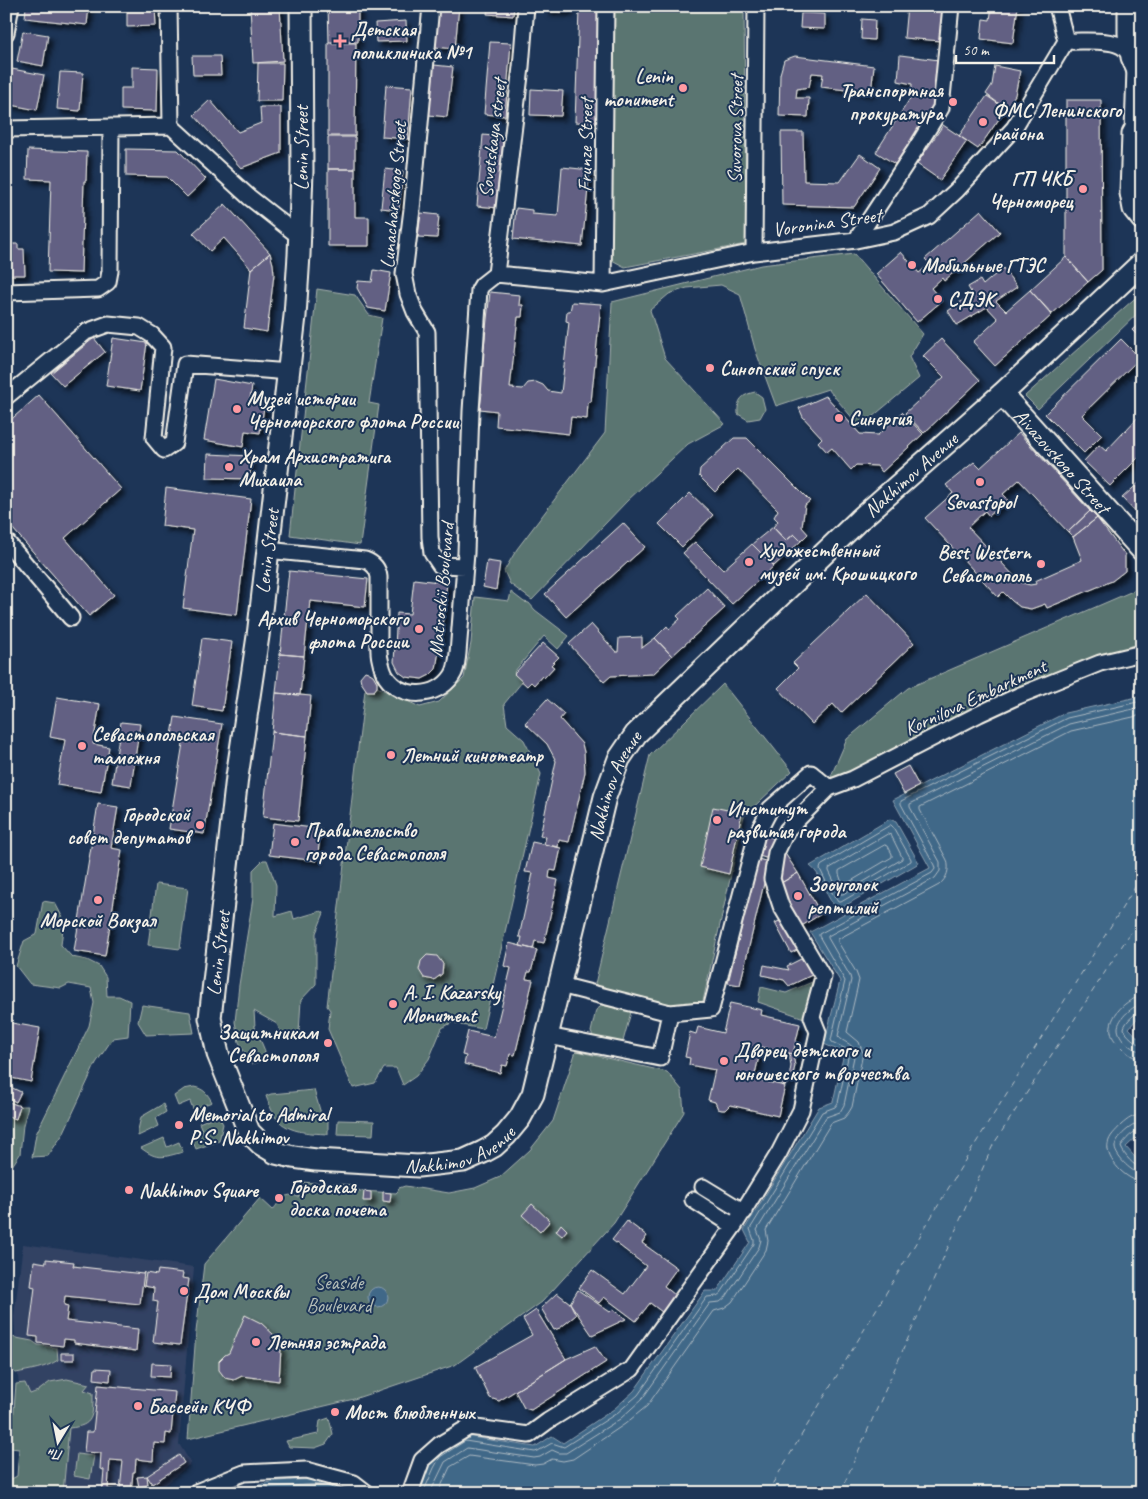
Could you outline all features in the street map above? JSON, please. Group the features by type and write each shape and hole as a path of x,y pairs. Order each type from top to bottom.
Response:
{"main road":[{"name":"Lenin Street","path":"213,1034 210,1018 237,777 258,636 295,316 302,171 301,6"},
{"path":"1129,6 1129,32 1136,68"},
{"path":"1138,126 1131,193 1134,208 1142,219"},
{"name":"Nakhimov Avenue","path":"213,1034 218,1054 249,1132 261,1144 276,1153 293,1158 418,1166 462,1162 494,1146 520,1118 533,1094 605,797 620,759 636,734 859,520 1002,394 1142,263"},
{"name":"Aivazovskogo Street","path":"1002,394 1142,550"}],"street":[{"path":"6,33 11,6"},
{"path":"169,6 171,126"},
{"name":"Lunacharskogo Street","path":"431,6 404,274 408,294 415,312 427,332 430,537 432,553 440,565 465,566"},
{"name":"Sovetskaya street","path":"496,274 521,67 526,6"},
{"name":"Frunze Street","path":"603,284 606,6"},
{"name":"Suvorova Street","path":"754,252 756,6"},
{"path":"856,240 941,108 951,6"},
{"path":"1057,6 1066,41 1110,42 1125,49 1136,68 1138,126"},
{"name":"Voronina Street","path":"496,274 603,284 754,252 856,240 894,232 929,216 958,190 1014,128 1066,41"},
{"path":"6,129 171,126 248,197 300,237"},
{"path":"6,292 98,289 108,282 110,271 110,127"},
{"name":"Matroskii Boulevard","path":"267,550 365,560 373,564 379,577 380,658 386,676 394,686 414,694 423,694 436,690 446,684 455,670 458,654 465,566 478,296 482,285 496,274"},
{"path":"6,397 86,332 108,324 139,327 152,335 163,347 154,438 164,450 174,443 185,364 289,372"},
{"path":"6,540 71,618"},
{"name":"Kornilova Embarkment","path":"829,788 853,779 1018,696 1100,663 1142,653"},
{"path":"410,1493 422,1460 439,1444 469,1427 529,1435 632,1369 744,1212 802,1110 818,1032 812,1017 823,977 780,906 772,879 776,853 787,830 829,788 811,773 770,809 757,834 711,1009 670,1013 560,984"},
{"path":"548,1036 660,1058 670,1013"},
{"path":"703,1188 744,1212"},
{"path":"693,1200 734,1226"},
{"path":"196,1492 244,1473 306,1470 354,1483 367,1493"}],"shaded area":[{"path":"23,1244 194,1267 179,1444 191,1463 156,1493 63,1493 69,1428 80,1428 20,1404 14,1317"}],"green space":[{"path":"609,6 744,6 746,244 625,267 610,259"},
{"path":"854,254 923,334 909,357 919,378 860,427 828,389 776,406 755,349 740,294 721,285 687,288 669,294 650,310 665,358 725,424 688,444 627,501 532,600 510,584 504,571 517,549 605,433 612,302 761,265"},
{"path":"317,289 355,295 369,315 382,318 369,403 379,405 360,545 290,535"},
{"path":"1142,292 1142,309 1038,409 1025,396"},
{"path":"755,392 762,397 765,409 760,418 748,420 738,414 738,405 741,398"},
{"path":"1142,587 1142,656 1014,705 842,791 831,776 847,739 908,688"},
{"path":"511,592 524,602 529,603 535,610 569,636 558,649 544,636 514,672 522,682 504,704 507,725 524,740 541,774 483,1029 453,1022 442,1028 429,1059 416,1076 403,1085 396,1068 384,1068 375,1083 353,1088 328,1029 330,1010 327,1006 365,690 377,687 420,707 439,702 464,678 471,643 475,597 509,601"},
{"path":"723,684 792,771 744,816 703,1001 678,1009 594,988 650,755"},
{"path":"263,860 267,860 276,885 275,916 292,911 294,919 321,911 324,913 316,933 316,984 301,1000 299,1033 291,1039 284,1039 277,1024 254,1011 255,1027 265,1051 264,1060 251,1064 239,1042 235,1022 253,898 253,870"},
{"path":"156,884 188,888 180,949 148,945"},
{"path":"43,901 55,903 64,920 61,945 72,957 87,960 99,966 106,977 107,996 119,996 130,1001 128,1036 113,1038 96,1063 63,1134 48,1156 32,1157 36,1134 89,1026 94,1003 91,988 69,984 61,988 30,984 16,966 24,941 37,934"},
{"path":"812,982 804,1018 758,1002 761,987 786,993"},
{"path":"142,1005 190,1012 194,1033 146,1035 138,1022"},
{"path":"603,1005 631,1012 622,1045 594,1039 591,1032 596,1010"},
{"name":"Seaside Boulevard","path":"576,1051 667,1072 682,1090 684,1112 614,1223 542,1302 455,1365 354,1399 188,1439 196,1332 204,1264 260,1198 273,1210 286,1196 293,1195 298,1197 302,1190 298,1188 299,1182 356,1185 356,1189 360,1191 396,1193 399,1188 405,1186 449,1193 475,1188 500,1177 530,1150 553,1121"},
{"path":"194,1087 205,1092 212,1102 193,1109 190,1101 178,1106 174,1096 184,1089"},
{"path":"314,1090 322,1117 328,1120 328,1134 298,1131 284,1125 274,1115 266,1096 271,1094"},
{"path":"163,1104 166,1112 156,1118 159,1126 138,1136 141,1117"},
{"path":"20,1106 28,1106 23,1125 20,1154 10,1169 6,1168 6,1121 8,1116 16,1119"},
{"path":"218,1115 223,1124 219,1141 196,1149 191,1137 203,1132 199,1123"},
{"path":"338,1120 374,1121 373,1135 337,1134"},
{"path":"164,1138 167,1147 179,1142 183,1152 161,1157 152,1155 141,1148"},
{"path":"6,1336 57,1348 58,1360 43,1367 16,1373 7,1362 5,1352"},
{"path":"67,1379 89,1384 84,1390 93,1393 93,1408 88,1422 69,1428 63,1493 6,1493 6,1482 17,1476 19,1449 11,1448 16,1384 25,1383 30,1394 38,1391 50,1382"},
{"path":"329,1418 333,1434 326,1444 315,1448 289,1447 286,1441 318,1434 320,1421"},
{"path":"77,1454 94,1456 90,1479 74,1476"}],"water":[{"path":"1142,696 1142,1013 1129,1028 1142,1042 1142,1132 1126,1147 1142,1165 1142,1493 417,1493 436,1453 465,1436 535,1447 552,1436 563,1443 614,1409 634,1391 705,1291 717,1291 750,1242 744,1230 819,1107 833,1102 844,1053 824,1044 840,981 810,932 930,868 893,800 1065,713"},
{"path":"890,819 896,822 919,863 834,912 831,907 834,905 817,874 810,866"},
{"path":"378,1287 385,1290 388,1297 385,1304 378,1307 371,1304 368,1297 371,1290"},
{"path":"324,1479 360,1493 242,1493 261,1484 271,1482"}],"building":[{"path":"26,6 53,6 76,9 77,6 89,6 87,25 25,18"},
{"path":"127,6 155,6 156,26 127,27"},
{"path":"250,6 280,6 283,61 253,63"},
{"path":"328,6 358,6 358,42 329,42"},
{"path":"439,6 459,6 455,49 435,47"},
{"path":"488,6 514,6 513,16 487,14"},
{"path":"546,6 569,6 569,12 545,11"},
{"path":"907,6 944,6 941,41 904,38"},
{"path":"992,6 1018,6 1013,43 981,39 983,19 990,20"},
{"path":"579,10 603,11 598,123 575,122"},
{"path":"801,13 825,14 825,29 800,28"},
{"path":"862,19 875,20 874,40 861,39"},
{"path":"406,21 407,41 376,42 375,23"},
{"path":"23,31 48,35 43,66 17,61"},
{"path":"490,42 511,43 505,116 484,114"},
{"path":"328,43 356,43 355,136 328,136"},
{"path":"900,55 939,60 936,105 898,166 876,152 911,97 912,84 898,81"},
{"path":"192,56 220,56 221,75 193,75"},
{"path":"795,56 874,66 871,93 821,87 823,74 812,73 809,87 797,89 796,98 809,98 808,117 779,116 780,74 784,60"},
{"path":"258,63 283,63 282,101 257,101"},
{"path":"434,65 453,67 447,117 429,115"},
{"path":"995,66 1020,71 1015,95 1006,109 986,94 992,85"},
{"path":"132,67 158,68 157,111 121,110 121,88 132,88"},
{"path":"12,69 44,75 37,110 6,104"},
{"path":"60,72 83,73 80,111 57,109"},
{"path":"386,85 412,87 408,139 382,137"},
{"path":"531,89 563,91 561,116 530,115"},
{"path":"987,96 1006,109 978,149 959,136"},
{"path":"210,100 238,132 261,123 260,107 281,107 281,153 241,168 194,115"},
{"path":"1066,100 1101,100 1102,270 1088,282 1066,257"},
{"path":"943,125 967,141 940,180 917,164"},
{"path":"781,132 803,132 804,181 840,182 860,154 880,168 854,207 782,205"},
{"path":"483,135 503,137 498,208 477,206"},
{"path":"328,137 355,137 355,169 328,169"},
{"path":"126,149 178,150 206,179 187,197 167,177 126,176"},
{"path":"28,150 87,152 86,181 84,181 81,273 48,272 51,180 27,179"},
{"path":"562,167 590,170 582,246 513,239 516,208 532,210 532,214 558,216"},
{"path":"328,169 355,169 355,217 369,217 369,246 328,246"},
{"path":"385,169 403,171 399,210 381,208"},
{"path":"225,204 270,253 251,269 224,238 210,251 193,233"},
{"path":"981,210 1000,232 944,281 942,278 931,288 942,301 917,322 876,274 901,252 919,273 930,264 925,259"},
{"path":"421,213 439,215 437,238 418,237"},
{"path":"8,244 18,244 18,249 24,249 25,275 6,275 6,249 8,249"},
{"path":"270,253 274,274 267,332 244,328 251,269"},
{"path":"1066,257 1088,282 1052,314 1030,290"},
{"path":"1003,268 1017,287 996,301 1006,311 1030,290 1052,315 995,366 973,342 998,319 987,307 957,325 948,311 972,294 968,287 980,280 983,285"},
{"path":"374,270 391,273 385,311 368,308 357,288 358,281 372,282"},
{"path":"490,292 520,295 519,305 523,305 522,317 518,317 510,388 523,389 528,383 536,382 543,385 548,391 561,393 569,322 566,321 567,311 570,311 572,302 601,304 591,402 588,402 587,419 571,417 569,434 496,426 497,411 480,409 482,393 479,393"},
{"path":"1142,321 1142,340 1132,330"},
{"path":"94,338 105,352 63,386 51,373"},
{"path":"113,338 147,343 140,391 106,386"},
{"path":"941,339 980,380 924,433 905,413 944,377 923,356"},
{"path":"1121,339 1140,358 1082,415 1102,435 1084,453 1045,414"},
{"name":"Музей истории Черноморского флота России","path":"214,379 252,386 250,399 265,401 260,433 245,431 243,447 204,440"},
{"path":"39,395 121,489 65,538 114,595 89,616 6,521 6,424"},
{"path":"826,396 860,434 878,435 902,412 923,434 882,472 877,466 856,465 851,470 832,448 827,452 818,442 822,438 803,417 799,408"},
{"path":"1142,413 1142,454 1110,486 1084,461 1099,445 1106,451"},
{"path":"1019,433 1090,511 1068,532 1019,480 1003,494 1008,499 989,516 985,511 968,527 1017,579 1030,585 1036,584 1035,581 1082,560 1073,537 1097,518 1125,555 1125,571 1112,581 1047,608 1045,604 1031,609 1020,607 1003,592 998,597 925,518 953,493 946,485 974,462 980,468"},
{"path":"734,438 747,438 810,501 805,505 802,527 808,534 801,541 794,534 786,541 773,527 778,521 774,517 778,510 738,469 715,492 699,476 700,469"},
{"name":"Храм Архистратига Михаила","path":"208,454 251,456 250,479 207,478"},
{"path":"1142,480 1142,519 1122,498"},
{"path":"166,488 251,499 237,615 183,608 193,530 162,526"},
{"path":"690,493 713,515 682,547 659,524"},
{"path":"1090,511 1097,518 1073,537 1068,532"},
{"path":"623,523 645,547 566,617 545,594"},
{"path":"773,527 786,541 794,534 801,541 774,566 752,544"},
{"path":"695,542 723,570 752,544 774,566 732,604 683,553"},
{"path":"487,561 500,563 496,590 483,587"},
{"path":"289,571 368,579 365,607 310,601 304,656 280,654"},
{"name":"Архив Черноморского флота России","path":"414,579 447,583 436,669 422,679 406,677 399,672 394,662 397,613 410,614"},
{"path":"707,588 725,608 672,656 655,638 667,626 669,629 680,619 677,616"},
{"path":"867,593 914,643 841,713 833,704 812,724 778,688 798,668 793,663"},
{"path":"591,624 616,652 618,652 619,638 642,637 642,648 655,638 672,656 653,674 611,676 604,682 569,644"},
{"path":"202,638 232,642 222,711 192,706"},
{"path":"543,643 559,657 551,665 554,667 544,678 542,676 534,685 531,682 527,686 514,674"},
{"path":"280,654 304,656 300,695 276,693"},
{"path":"365,671 373,675 377,682 377,687 374,691 367,691 361,682 360,677"},
{"path":"276,693 311,696 307,736 272,732"},
{"name":"Севастопольская таможня","path":"57,697 100,704 93,744 109,747 101,792 57,785 65,740 50,737"},
{"path":"547,699 564,714 560,719 582,744 584,752 585,772 569,842 559,840 558,847 544,844 546,837 540,836 556,761 547,744 525,723"},
{"path":"175,717 222,724 204,834 169,829 184,737 172,735"},
{"path":"121,722 140,724 131,786 112,783"},
{"path":"272,732 307,736 298,821 263,817"},
{"path":"908,766 919,786 904,794 893,774"},
{"name":"Морской Вокзал","path":"98,804 118,807 111,848 122,850 105,956 74,951"},
{"path":"713,807 742,813 729,874 700,867"},
{"name":"Правительство города Севастополя","path":"273,823 321,829 317,861 269,855"},
{"path":"764,835 774,838 769,859 759,856"},
{"path":"532,842 561,848 556,871 550,870 549,878 558,880 544,943 535,941 533,949 520,946 522,937 519,937 533,873 525,872"},
{"path":"784,852 798,873 776,886"},
{"path":"758,859 769,862 740,985 728,983"},
{"path":"798,873 821,914 800,927 776,886"},
{"path":"786,918 799,949 791,953 775,923"},
{"path":"509,943 537,950 531,972 528,972 526,979 533,980 515,1055 510,1054 507,1066 502,1065 500,1073 464,1064 466,1056 462,1055 468,1031 494,1037 511,968 504,966"},
{"path":"427,955 437,956 443,964 442,974 434,980 424,978 419,970 421,961"},
{"path":"807,956 816,973 789,986 784,980 762,975 764,965 789,970 787,966"},
{"name":"Дворец детского и юношеского творчества","path":"730,1003 762,1010 761,1015 800,1024 793,1054 761,1047 754,1079 785,1086 778,1116 730,1105 725,1110 718,1109 715,1102 708,1100 715,1070 689,1065 690,1058 685,1057 690,1032 696,1034 698,1027 723,1033"},
{"path":"6,1022 40,1028 31,1082 6,1077"},
{"path":"789,1053 793,1054 795,1066 792,1079 785,1086 781,1085 789,1078 791,1066"},
{"path":"6,1085 21,1092 16,1102 6,1097"},
{"path":"6,1101 20,1106 16,1119 8,1116 6,1121"},
{"path":"364,1191 371,1192 371,1201 363,1201"},
{"path":"383,1192 391,1193 390,1202 383,1201"},
{"path":"532,1204 550,1221 540,1232 522,1215"},
{"path":"627,1221 647,1236 642,1243 677,1268 664,1286 675,1295 662,1312 650,1303 636,1321 604,1297 599,1303 579,1288 592,1270 625,1294 646,1266 612,1240"},
{"path":"561,1224 567,1230 562,1236 556,1231"},
{"path":"46,1259 74,1262 73,1266 143,1274 144,1272 140,1304 65,1296 64,1305 68,1306 66,1321 138,1329 136,1351 74,1343 74,1340 64,1339 63,1346 38,1343 38,1337 29,1336 35,1287 31,1286 34,1261 46,1263"},
{"name":"Дом Москвы","path":"158,1270 183,1273 182,1278 189,1279 180,1345 153,1342 158,1302 153,1301 154,1288 144,1286 146,1273 157,1275"},
{"path":"578,1290 610,1312 613,1309 626,1319 592,1335 570,1303"},
{"path":"557,1293 570,1303 576,1315 560,1328 554,1330 541,1308"},
{"path":"536,1310 566,1359 499,1401 490,1398 475,1367 532,1335 523,1319"},
{"name":"Летняя эстрада","path":"245,1315 261,1323 274,1335 281,1349 279,1381 242,1376 234,1380 225,1378 219,1370 219,1361 229,1353"},
{"path":"595,1346 606,1362 531,1410 524,1408 515,1391 566,1359"},
{"path":"61,1353 74,1353 74,1360 61,1360"},
{"path":"152,1363 171,1364 170,1377 151,1376"},
{"path":"95,1368 111,1369 110,1381 94,1379"},
{"path":"98,1385 175,1392 171,1434 166,1433 165,1444 154,1443 153,1461 136,1459 131,1493 102,1493 104,1470 100,1469 101,1453 84,1452 86,1432 93,1432","holes":["110,1460 123,1461 120,1490 108,1489"]},
{"path":"179,1455 184,1463 152,1484 147,1476"},
{"path":"147,1476 148,1485 139,1487 137,1477"}],"ferry route":[{"path":"767,1493 964,1162 1142,876"},
{"path":"840,1493 993,1145 1142,915"}],"place":[{"name":"Детская поликлиника №1","path":"340,41"},
{"name":"Lenin monument","path":"683,88"},
{"name":"Транспортная прокуратура","path":"953,102"},
{"name":"ФМС Ленинского района","path":"983,122"},
{"name":"ГП ЧКБ Черноморец","path":"1083,189"},
{"name":"Мобильные ГТЭС","path":"912,265"},
{"name":"СДЭК","path":"938,299"},
{"name":"Синопский спуск","path":"710,368"},
{"name":"Музей истории Черноморского флота России","path":"237,409"},
{"name":"Синергия","path":"839,418"},
{"name":"Храм Архистратига Михаила","path":"229,467"},
{"name":"Sevastopol","path":"980,482"},
{"name":"Художественный музей им. Крошицкого","path":"749,562"},
{"name":"Best Western Севастополь","path":"1041,564"},
{"name":"Архив Черноморского флота России","path":"419,629"},
{"name":"Севастопольская таможня","path":"82,746"},
{"name":"Летний кинотеатр","path":"391,755"},
{"name":"Институт развития города","path":"717,820"},
{"name":"Городской совет депутатов","path":"200,825"},
{"name":"Правительство города Севастополя","path":"295,842"},
{"name":"Зооуголок рептилий","path":"798,896"},
{"name":"Морской Вокзал","path":"98,900"},
{"name":"A. I. Kazarsky Monument","path":"393,1004"},
{"name":"Защитникам Севастополя","path":"328,1043"},
{"name":"Дворец детского и юношеского творчества","path":"724,1061"},
{"name":"Memorial to Admiral P.S. Nakhimov","path":"179,1125"},
{"name":"Nakhimov Square","path":"129,1190"},
{"name":"Городская доска почета","path":"279,1198"},
{"name":"Дом Москвы","path":"184,1291"},
{"name":"Летняя эстрада","path":"256,1342"},
{"name":"Бассейн КЧФ","path":"138,1406"},
{"name":"Мост влюбленных","path":"335,1412"}]}
